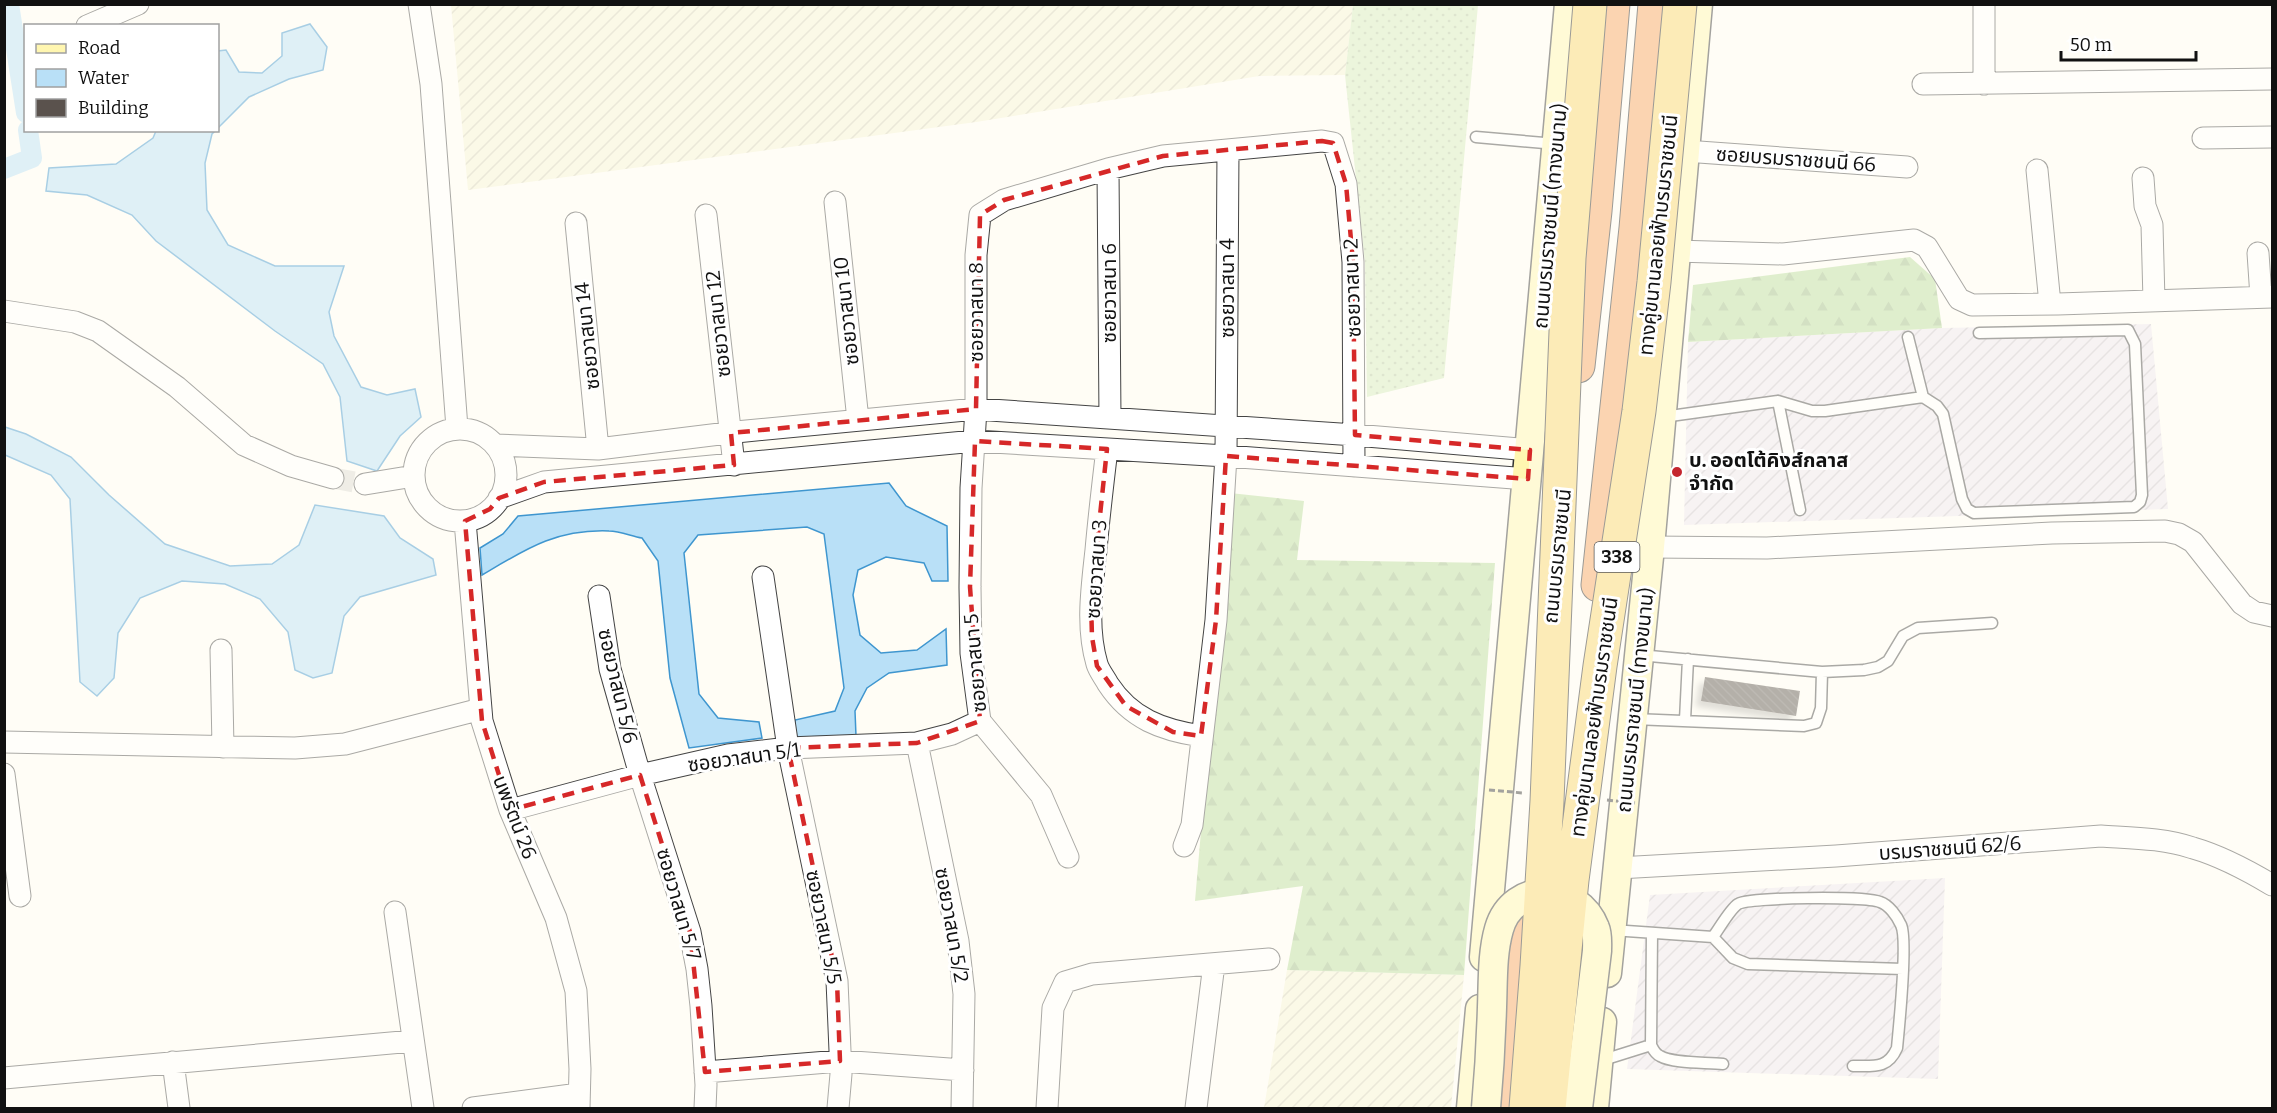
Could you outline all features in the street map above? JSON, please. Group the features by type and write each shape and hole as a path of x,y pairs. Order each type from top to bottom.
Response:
{"highway":[{"name":"ถนนบรมราชชนนี","path":"1508,1108 1548,637 1595,211 1613,4"},
{"name":"338","path":"1557,1108 1593,630 1636,228 1655,4"}],"main road":[{"name":"ถนนบรมราชชนนี (ทางขนาน)","path":"1470,1108 1569,4"},
{"name":"ทางคู่ขนานลอยฟ้าบรมราชชนนี","path":"1526,1108 1547,801 1569,258 1590,4"},
{"name":"ทางคู่ขนานลอยฟ้าบรมราชชนนี","path":"1549,1108 1572,880 1600,666 1639,411 1654,282 1680,4"},
{"name":"ถนนบรมราชชนนี (ทางขนาน)","path":"1594,1108 1650,547 1698,4"},
{"path":"1486,1108 1498,930 1504,914 1514,902 1531,894 1545,893 1563,896 1576,903 1590,916 1597,930 1597,951 1578,1108"}],"street":[{"path":"92,24 138,4"},
{"path":"419,4 431,84 457,428"},
{"path":"1984,4 1984,84"},
{"path":"1923,84 2272,79"},
{"path":"2203,138 2272,136"},
{"name":"ซอยวาสนา 2","path":"1228,150 1322,141 1334,143 1346,184 1353,262 1354,466"},
{"path":"1108,169 1163,156 1228,150"},
{"name":"ซอยวาสนา 4","path":"1184,846 1191,825 1216,620 1226,456 1228,150"},
{"name":"ซอยบรมราชชนนี 66","path":"1685,151 1908,166"},
{"name":"ซอยวาสนา 8","path":"975,441 976,255 980,215 1004,200 1108,169"},
{"name":"ซอยวาสนา 6","path":"1108,169 1110,418"},
{"path":"2037,170 2050,304"},
{"path":"2143,178 2145,206 2152,225 2154,301"},
{"name":"ซอยวาสนา 10","path":"835,202 858,420"},
{"name":"ซอยวาสนา 12","path":"706,215 734,465"},
{"name":"ซอยวาสนา 14","path":"576,223 598,449"},
{"path":"1676,251 1783,254 1914,240 1928,247 1959,299 1972,305 2267,297 2258,253"},
{"path":"4,311 75,322 98,331 177,387 244,445 291,466 333,477"},
{"path":"495,445 598,449 730,433 976,409 1355,435 1530,450"},
{"path":"457,428 478,433 495,445 502,457 506,472 499,498 484,513 465,520 451,520 438,516 426,507 418,495 414,476 414,466 429,440 442,432 457,428"},
{"path":"499,498 544,482 975,441 1226,456 1528,480"},
{"name":"ซอยวาสนา 5","path":"975,441 971,488 970,598 971,653 980,721 1041,795 1068,857"},
{"name":"ซอยวาสนา 3","path":"1107,449 1091,601 1092,637 1097,666 1126,706 1148,721 1173,732 1201,736"},
{"path":"365,484 414,476"},
{"name":"นพรัตน์ 26","path":"465,520 482,721 510,810 556,918 576,992 580,1069 579,1101"},
{"path":"1650,547 1767,548 2052,533 2165,531 2179,534 2193,542 2242,604 2254,612 2272,616"},
{"name":"ซอยวาสนา 5/5","path":"763,577 788,748 837,981 840,1061 837,1108"},
{"name":"ซอยวาสนา 5/6","path":"599,596 610,669 640,775"},
{"path":"221,650 223,747"},
{"path":"4,742 295,748 345,744 481,709"},
{"name":"ซอยวาสนา 5/1","path":"510,810 640,775 728,755 788,748 917,743 952,734 980,721"},
{"name":"ซอยวาสนา 5/2","path":"917,743 958,941 964,994 962,1108"},
{"path":"4,774 20,896"},
{"name":"ซอยวาสนา 5/7","path":"640,775 690,932 698,978 705,1072 705,1108"},
{"name":"บรมราชชนนี 62/6","path":"1618,868 1848,855 2101,836 2140,838 2191,847 2233,863 2272,885"},
{"path":"395,912 423,1108"},
{"path":"1047,1108 1053,1008 1065,982 1092,974 1269,959"},
{"path":"1196,1108 1214,964"},
{"path":"4,1078 413,1041"},
{"path":"705,1072 840,1061 963,1070"},
{"path":"173,1062 179,1108"},
{"path":"472,1108 579,1101"}],"lane":[{"path":"1476,137 1557,144"},
{"path":"1908,337 1923,397 1943,414 1962,499 1967,509 1974,513 2134,507 2140,502 2142,495 2135,344 2128,330 1979,333"},
{"path":"1662,417 1778,401 1812,411 1825,411 1923,397"},
{"path":"1778,401 1800,510"},
{"path":"1639,655 1822,672 1878,667 1888,661 1903,636 1918,628 1992,623"},
{"path":"1685,720 1688,659"},
{"path":"1633,718 1804,726 1816,723 1821,708 1822,672"},
{"path":"1713,937 1737,904 1754,899 1857,899 1880,902 1894,913 1903,928 1898,1048 1892,1060 1881,1065 1853,1066"},
{"path":"1612,930 1713,937 1733,958 1748,964 1903,969"},
{"path":"1652,933 1651,1045 1655,1053 1660,1057 1723,1064"},
{"path":"1598,1061 1651,1045"}],"highlighted area":[{"path":"1322,141 1333,143 1346,184 1353,262 1355,435 1530,450 1528,479 1226,456 1216,620 1201,736 1173,732 1126,706 1097,666 1092,637 1091,601 1107,449 975,441 970,587 980,721 917,743 788,748 837,981 840,1061 705,1072 690,932 640,775 510,810 482,721 465,521 490,509 499,498 544,482 734,465 731,433 976,409 980,215 1004,200 1163,156"}],"shaded area":[{"path":"451,5 1353,5 1345,75 1259,76 976,122 468,190"},
{"path":"2151,324 2168,509 1684,525 1688,342 1942,328"},
{"path":"1945,878 1938,1079 1627,1069 1650,895"},
{"path":"1287,970 1464,975 1451,1108 1264,1108"}],"green space":[{"path":"1353,5 1478,5 1444,378 1367,397 1365,263 1345,75"},
{"path":"1910,257 1935,279 1942,328 1688,342 1693,285"},
{"path":"1230,493 1304,501 1297,560 1495,563 1464,975 1287,970 1303,886 1195,901"}],"water":[{"path":"310,24 327,47 323,70 289,79 249,97 219,127 219,51 226,50 239,72 262,73 282,56 282,33"},
{"path":"156,132 214,132 205,163 207,210 228,245 275,266 344,266 329,312 334,336 361,387 387,395 415,389 421,417 400,436 377,471 347,461 340,397 323,364 275,331 156,241 132,215 87,195 46,191 49,168 116,164 153,138"},
{"path":"5,427 26,434 71,457 109,495 165,544 230,566 272,564 299,545 315,505 384,516 400,538 433,559 436,575 360,597 344,616 332,673 313,678 295,670 288,632 260,599 225,584 182,581 140,598 118,633 114,678 97,696 80,682 70,499 51,475 5,455"},
{"path":"889,483 906,506 947,526 948,581 932,581 924,563 886,557 858,570 853,595 860,635 881,653 917,650 946,629 947,665 889,673 867,688 855,711 856,736 795,737 795,720 835,711 844,688 824,534 807,527 698,535 684,553 699,694 718,718 759,722 762,738 689,748 670,678 658,561 642,538 613,531 573,533 542,542 482,575 480,548 503,534 518,516"}],"building":[{"path":"1705,677 1800,691 1796,716 1701,701"}],"waterway":[{"path":"9,4 24,100"},
{"path":"4,169 32,158 28,132"}],"tunnel":[{"path":"333,478 365,484"}],"place":[{"name":"บ. ออตโต้คิงส์กลาส จำกัด","path":"1677,472"}]}
